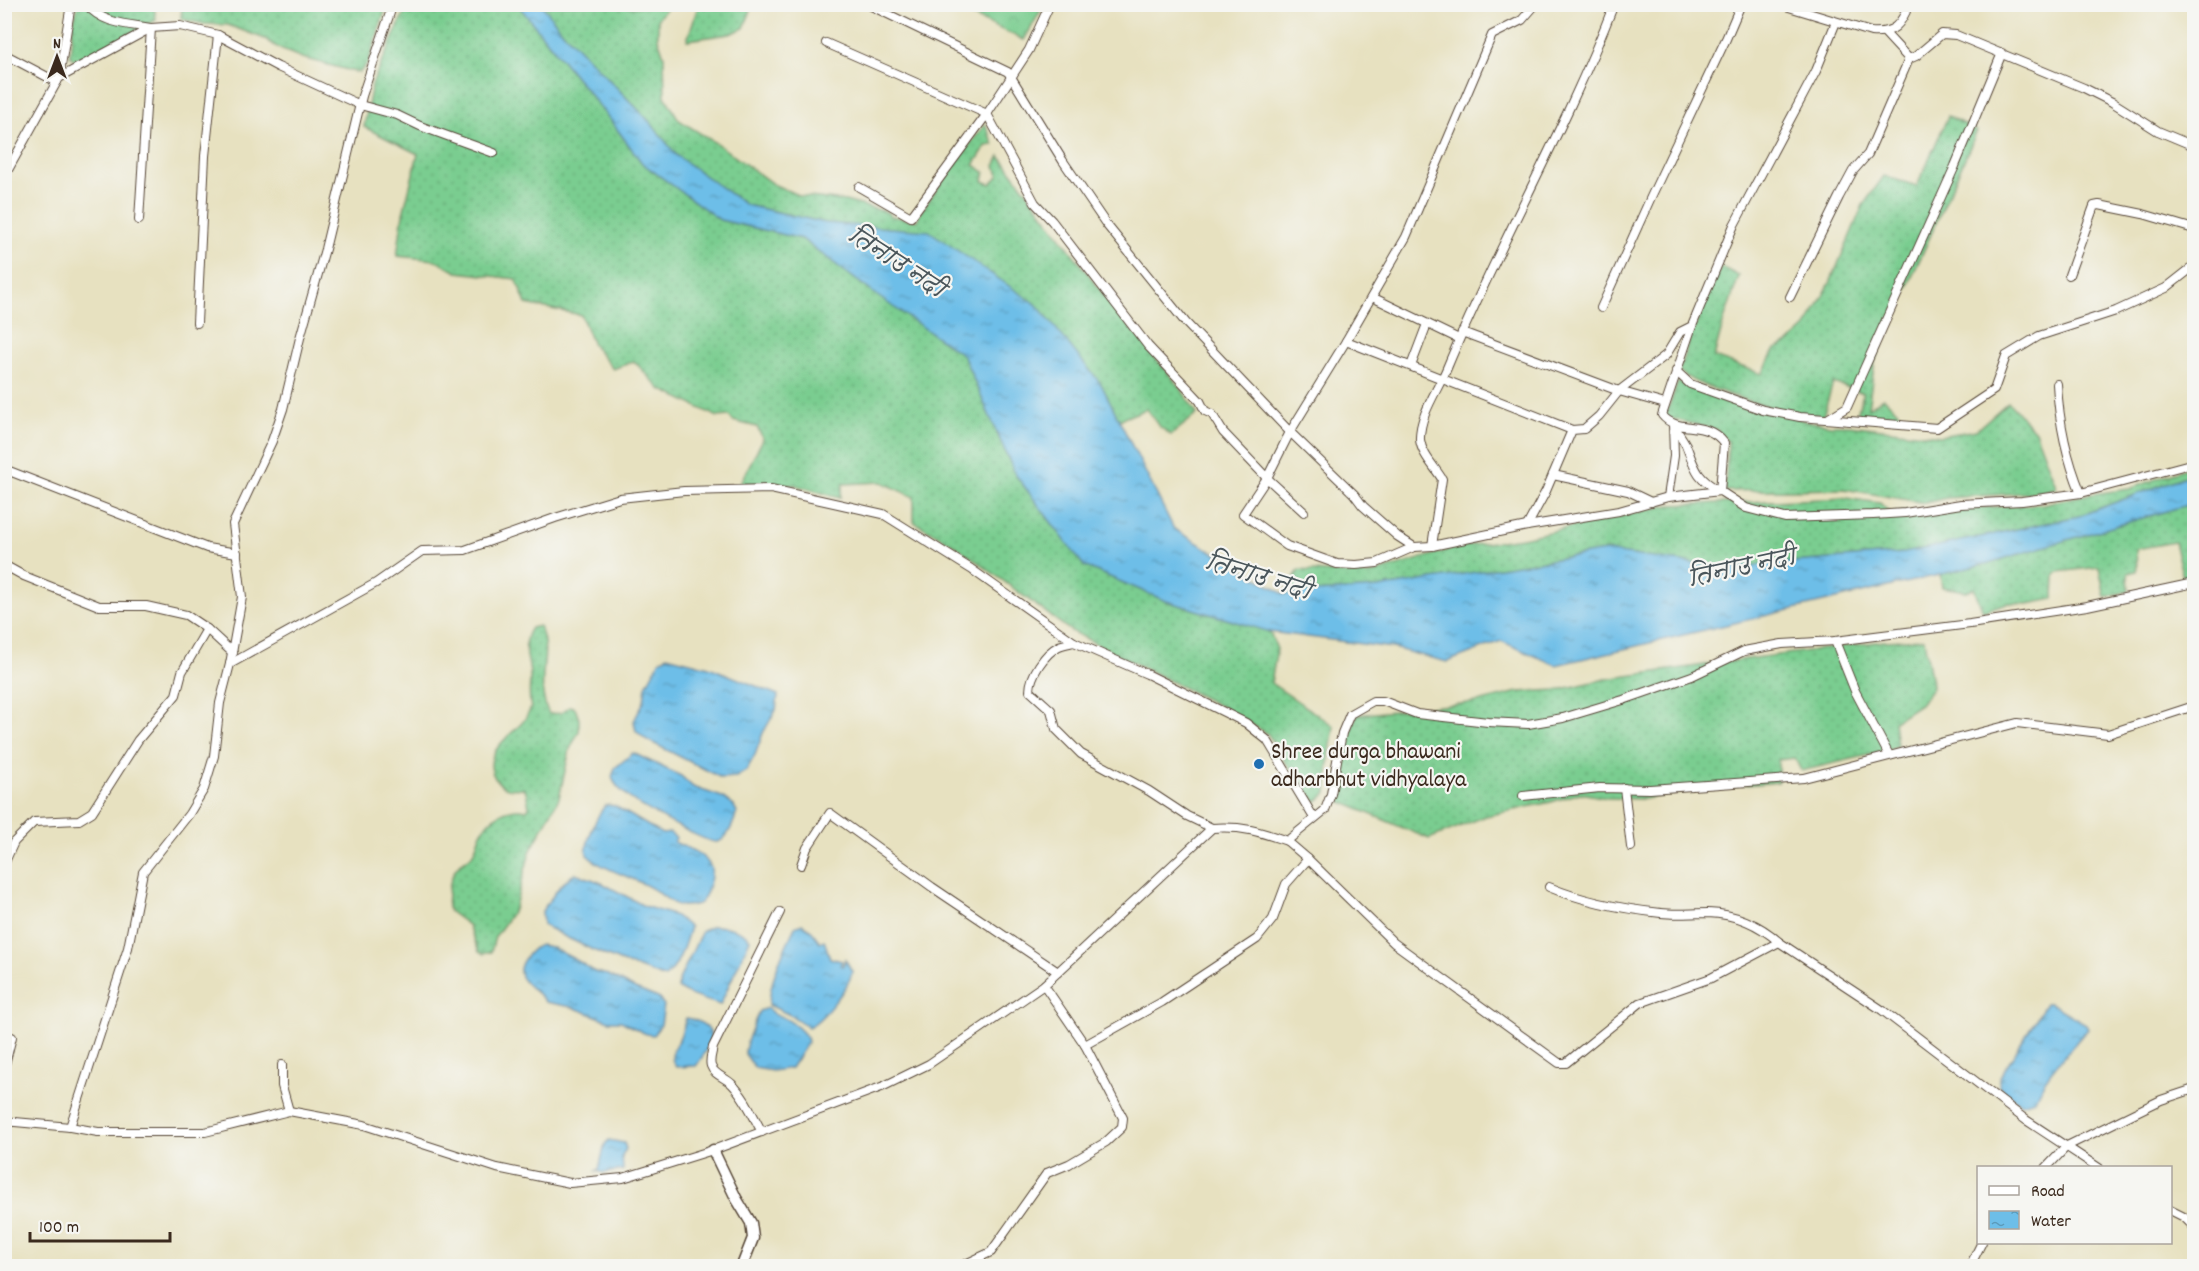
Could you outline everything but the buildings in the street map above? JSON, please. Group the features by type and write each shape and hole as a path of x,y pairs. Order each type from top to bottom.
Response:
{"street":[{"path":"4,177 58,80 70,4"},
{"path":"86,4 92,12 113,22 151,28 180,26 218,35 278,67 360,105 398,115 420,126 494,153"},
{"path":"70,1127 128,948 143,872 189,814 204,789 214,756 220,703 233,653 242,597 233,524 272,441 283,409 360,105 393,4"},
{"path":"867,4 1008,72 1063,161 1106,224 1186,323 1290,432 1354,494 1363,506 1397,536 1414,547"},
{"path":"859,187 911,217 987,114 1029,50 1050,4"},
{"path":"1536,4 1522,20 1492,35 1406,237 1290,432 1267,478 1243,514 1287,546 1337,564 1356,565 1377,563 1414,547 1432,546 1527,526 1619,511 1668,497 1720,491"},
{"path":"1432,546 1442,479 1425,454 1420,440 1424,416 1443,378 1460,335 1593,58 1614,4"},
{"path":"1601,308 1741,4"},
{"path":"1779,4 1871,32 1884,33 1896,26 1909,4"},
{"path":"1720,491 1724,443 1718,435 1709,430 1673,424 1662,415 1692,326 1734,225 1816,71 1836,22"},
{"path":"58,80 151,28"},
{"path":"139,220 151,28"},
{"path":"1884,33 1909,59"},
{"path":"1790,297 1853,171 1868,154 1909,59 1916,56 1942,34 1956,35 2084,88 2112,102 2158,131 2194,146"},
{"path":"197,323 205,156 218,35"},
{"path":"826,43 987,114 1035,203 1052,221 1148,346 1200,401 1205,411 1212,414 1223,432 1267,478 1304,512"},
{"path":"1829,418 1847,407 1956,166 2002,53"},
{"path":"4,54 58,80"},
{"path":"4,157 13,162"},
{"path":"2069,274 2094,206 2143,214 2194,229"},
{"path":"1676,371 1690,384 1763,410 1800,417 1937,428 1994,390 2006,356 2039,336 2115,311 2166,288 2194,266"},
{"path":"1372,297 1427,324 1619,391 1665,404"},
{"path":"1411,366 1427,324"},
{"path":"1346,341 1572,430 1584,429 1619,391 1666,355 1680,332 1692,326"},
{"path":"2057,384 2058,418 2072,472 2081,493"},
{"path":"1673,424 1685,444 1693,467 1706,483 1746,508 1785,518 1905,513 1961,504 2022,501 2081,493 2194,464"},
{"path":"1668,497 1674,456 1673,424"},
{"path":"1527,526 1553,475 1572,430"},
{"path":"4,469 207,548 237,553"},
{"path":"1553,475 1628,491 1651,502"},
{"path":"230,664 376,583 422,551 465,550 620,498 684,491 771,489 883,514 971,569 1074,642 1157,679 1246,723 1267,740 1314,818"},
{"path":"4,565 24,576 99,606 146,606 186,615 207,629 233,653"},
{"path":"1287,841 1325,810 1331,794 1342,734 1350,714 1373,701 1383,701 1417,714 1528,724 1563,718 1623,700 1692,676 1744,651 1782,644 1835,642 2087,606 2194,583"},
{"path":"4,864 14,842 34,822 79,820 92,812 138,740 176,695 182,672 207,629"},
{"path":"1074,642 1058,646 1043,659 1030,682 1030,691 1051,710 1056,729 1081,754 1149,791 1186,816 1212,828 1252,829 1287,841 1394,944 1558,1063 1566,1063 1640,1003 1711,978 1779,942"},
{"path":"1835,642 1855,691 1889,755"},
{"path":"1523,796 1600,788 1650,789 1804,778 2017,723 2108,734 2194,706"},
{"path":"1624,788 1631,846"},
{"path":"801,865 807,848 830,813 932,887 1058,972"},
{"path":"4,1121 98,1132 205,1132 289,1111 364,1125 497,1168 570,1183 623,1178 762,1132 884,1086 929,1064 1044,985 1212,828"},
{"path":"1085,1045 1162,1002 1257,939 1273,919 1286,884 1308,859"},
{"path":"1549,887 1622,908 1665,914 1711,913 1754,923 1882,1010 2026,1120 2097,1166"},
{"path":"762,1132 737,1090 730,1081 711,1068 710,1062 713,1047 780,912"},
{"path":"961,1266 991,1252 1047,1173 1069,1164 1106,1142 1122,1127 1123,1118 1085,1045 1044,985"},
{"path":"4,1068 12,1037"},
{"path":"282,1065 282,1086 289,1111"},
{"path":"2047,1166 2067,1146 2161,1100 2194,1089"},
{"path":"712,1150 751,1223 753,1238 742,1266"},
{"path":"2172,1211 2194,1227"},
{"path":"1970,1266 1981,1244"}],"green space":[{"path":"182,4 387,5 368,63 359,73 302,58 280,49 265,39 228,25 204,24 181,19"},
{"path":"625,4 628,7 670,5 658,18 658,38 664,56 665,96 679,120 719,145 773,184 800,196 845,201 887,212 890,216 917,221 921,211 985,124 994,145 986,146 974,165 985,172 983,181 991,184 999,175 995,166 1000,156 1112,306 1179,386 1197,414 1171,435 1160,427 1146,409 1119,420 1101,384 826,223 746,205 677,156 650,122 562,31 542,5"},
{"path":"699,4 753,5 744,28 730,34 687,40"},
{"path":"78,5 154,5 156,20 77,62 70,56 73,24"},
{"path":"408,5 518,5 642,163 720,220 802,239 879,297 963,355 1015,474 1084,566 1166,601 1270,632 1277,649 1271,683 1334,726 1327,793 1316,802 1285,762 1268,734 1224,708 1071,631 956,546 914,522 914,497 882,482 843,484 840,498 795,485 740,483 763,439 757,427 733,421 729,416 718,417 660,389 634,361 613,369 593,345 581,315 526,304 516,279 457,272 435,260 397,256 403,214 418,154 364,127 372,84"},
{"path":"949,5 1044,5 1024,40"},
{"path":"1948,116 1977,131 1875,360 1868,408 1884,398 1905,418 1856,419 1863,393 1833,383 1823,416 1810,415 1750,401 1701,384 1679,371 1687,346 1721,267 1739,276 1714,357 1762,374 1775,349 1789,343 1806,327 1830,283 1863,205 1884,176 1917,186"},
{"path":"1678,382 1806,421 1940,436 1976,430 2008,402 2035,431 2057,488 2039,492 1947,498 1925,503 1844,489 1725,491 1728,442 1717,430 1665,417"},
{"path":"2194,465 2194,473 2079,516 1904,553 1723,568 1605,551 1378,588 1284,594 1299,570 1368,575 1458,547 1522,538 1670,505 1846,498 1880,503 1890,513 2042,504 2129,489"},
{"path":"2194,503 2194,574 2183,577 2174,542 2136,549 2137,571 2128,573 2129,591 2105,597 2099,567 2058,572 2055,575 2054,599 2028,604 2007,603 1983,611 1974,588 1966,591 1942,587 1940,574 1985,564"},
{"path":"539,626 545,647 543,690 549,714 561,713 570,706 575,708 579,719 579,731 570,749 559,798 530,852 514,910 495,937 491,952 483,954 479,952 468,925 449,911 449,889 454,871 472,855 481,833 489,822 507,811 527,810 529,807 526,791 523,788 504,787 495,778 491,762 493,754 522,722 531,708 526,639 531,628"},
{"path":"1924,639 1933,688 1920,704 1894,721 1897,746 1882,752 1801,771 1795,758 1778,760 1778,782 1697,789 1644,799 1607,798 1580,793 1551,802 1486,816 1429,839 1337,798 1341,754 1357,715 1478,702 1518,692 1558,690 1606,679 1747,659 1884,641"}],"water":[{"name":"तिनाउ नदी","path":"518,5 542,5 562,31 650,122 677,156 746,205 826,223 929,231 1037,305 1101,384 1174,529 1284,594 1378,588 1605,551 1723,568 1904,553 2079,516 2194,473 2194,503 1985,564 1556,665 1501,641 1447,662 1393,648 1270,632 1166,601 1084,566 1015,474 963,355 879,297 802,239 720,220 642,163"},
{"path":"667,656 709,667 778,695 776,710 746,771 736,777 721,778 647,740 636,731 634,721 644,701 646,686 660,660"},
{"path":"633,753 681,776 693,787 722,797 734,806 737,812 724,838 717,842 700,837 632,800 622,791 612,777 615,768"},
{"path":"606,805 615,806 662,834 670,833 676,838 674,842 705,859 711,868 711,876 701,902 689,906 677,905 648,886 603,866 587,855 592,829"},
{"path":"575,873 602,883 644,906 676,916 690,927 681,954 670,973 665,977 660,976 620,961 581,945 543,925 542,911 560,886"},
{"path":"802,924 810,929 820,942 824,940 830,958 842,961 843,966 845,959 852,971 847,985 834,1002 814,1024 808,1027 769,1005 772,985 782,956 795,927"},
{"path":"712,926 733,929 750,939 720,1005 691,996 678,988 679,980 702,931"},
{"path":"540,945 551,947 595,972 608,975 658,998 664,1005 661,1025 653,1035 646,1034 621,1021 609,1021 572,1007 545,1002 526,983 520,973 525,958"},
{"path":"2046,1003 2050,1003 2086,1024 2088,1028 2045,1080 2035,1100 2021,1104 1999,1086 1999,1078"},
{"path":"767,1008 775,1015 792,1023 807,1038 808,1042 791,1068 772,1071 755,1068 745,1054 759,1011"},
{"path":"686,1018 705,1025 709,1030 710,1043 696,1066 676,1067 672,1054"},
{"path":"609,1140 624,1143 626,1149 622,1155 623,1170 604,1173 596,1171 599,1169 605,1144"}],"place":[{"name":"Shree durga bhawani adharbhut vidhyalaya","path":"1259,764"}]}
